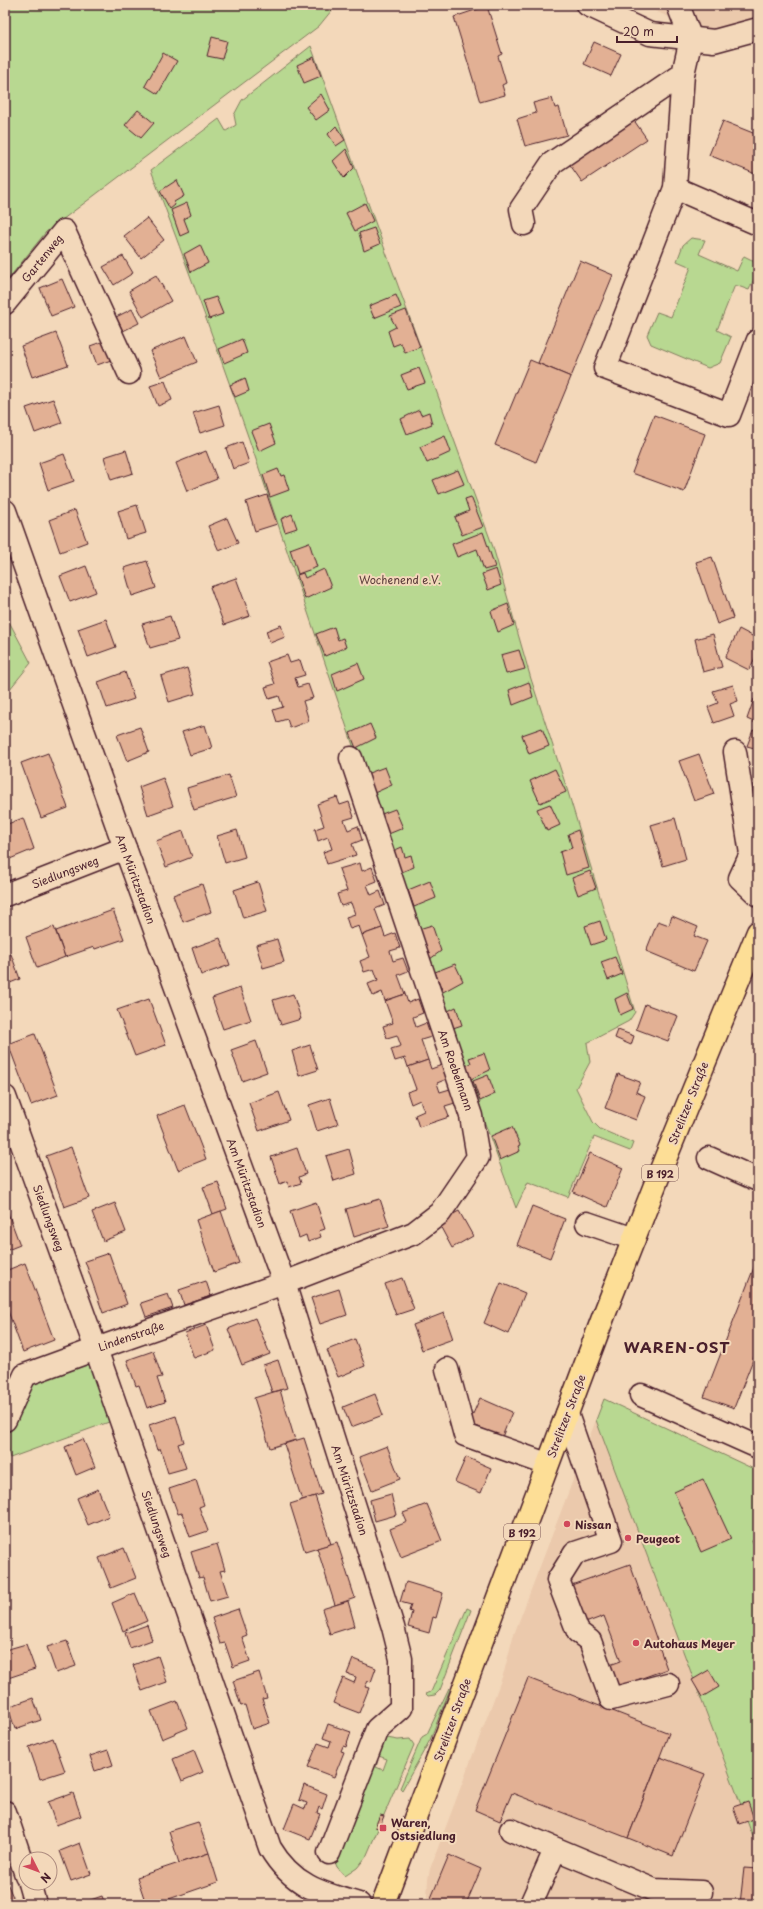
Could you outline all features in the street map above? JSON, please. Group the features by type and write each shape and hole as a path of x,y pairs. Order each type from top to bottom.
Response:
{"main road":[{"name":"Strelitzer Straße","path":"383,1904 634,1239 758,932"}],"street":[{"path":"588,5 650,34 714,41 758,29"},
{"path":"678,5 691,39 683,74 675,188 605,368 729,415 758,340"},
{"path":"524,224 521,209 552,163 683,74"},
{"path":"675,188 758,224"},
{"name":"Gartenweg","path":"5,303 64,231 130,373"},
{"name":"Am Müritzstadion","path":"5,511 125,848 284,1284 393,1627 400,1659 402,1708 377,1729 329,1853"},
{"path":"735,752 751,854 740,878 758,895"},
{"name":"Am Roebelmann","path":"284,1284 414,1233 440,1213 478,1157 471,1116 351,758"},
{"name":"Siedlungsweg","path":"5,895 125,848"},
{"name":"Siedlungsweg","path":"6,1102 90,1351 270,1848 277,1860 295,1879 338,1898 359,1904"},
{"name":"Siedlungsweg","path":"5,1134 90,1351"},
{"path":"709,1158 758,1180"},
{"path":"587,1223 634,1239"},
{"name":"Lindenstraße","path":"5,1420 25,1375 284,1284"},
{"path":"447,1370 465,1435 548,1464"},
{"path":"641,1395 758,1447"},
{"path":"567,1414 611,1541 575,1553 558,1580 578,1632 590,1641 611,1699 668,1684"},
{"path":"5,1812 18,1851"},
{"path":"511,1830 555,1850 654,1890 701,1892"},
{"path":"531,1904 555,1850"},
{"path":"31,1891 35,1904"}],"shaded area":[{"path":"642,5 758,5 758,20 713,37"},
{"path":"596,1420 758,1850 758,1904 427,1904 429,1898 427,1897 430,1869 504,1672 513,1637"}],"green space":[{"path":"5,5 336,5 319,26 46,232 5,283"},
{"name":"Wochenend e.V.","path":"311,46 493,547 531,679 568,792 635,1012 629,1021 587,1043 590,1062 576,1088 593,1122 600,1129 633,1143 630,1151 594,1137 568,1197 528,1182 516,1208 418,935 235,400 151,170 219,119 226,131 236,125 234,115 242,100"},
{"path":"691,238 705,240 699,254 737,271 744,256 752,260 758,270 749,290 735,285 717,330 731,337 720,363 708,368 651,344 647,335 657,312 671,317 691,267 677,261 683,245"},
{"path":"5,614 31,663 5,695"},
{"path":"96,1349 120,1418 10,1458 6,1435 8,1415 25,1375"},
{"path":"604,1399 758,1471 758,1850 596,1420"},
{"path":"467,1608 471,1610 440,1690 435,1695 428,1696 426,1694 431,1692"},
{"path":"449,1688 450,1689 430,1740 402,1790 400,1788 422,1737 427,1734"},
{"path":"387,1738 398,1740 410,1739 414,1745 366,1857 357,1868 345,1876 337,1867 333,1857 372,1758 378,1760 376,1767 383,1770 387,1759 376,1755 384,1740"}],"building":[{"path":"487,6 502,54 498,56 506,83 502,85 505,95 480,102 454,17"},
{"path":"212,37 227,41 222,59 207,56"},
{"path":"594,42 621,54 611,76 584,64"},
{"path":"163,53 177,61 158,94 145,86"},
{"path":"314,57 321,76 304,83 297,65"},
{"path":"321,94 330,110 316,120 306,107"},
{"path":"552,98 555,108 559,107 567,135 525,146 517,119 536,113 533,103"},
{"path":"138,110 154,123 141,138 125,125"},
{"path":"633,119 647,139 582,182 568,162"},
{"path":"723,121 758,135 758,175 709,155"},
{"path":"336,126 345,140 336,146 328,134"},
{"path":"346,149 354,168 344,178 333,161"},
{"path":"177,180 184,196 174,202 175,205 170,209 160,191"},
{"path":"187,203 191,215 184,219 189,232 180,236 171,210"},
{"path":"365,203 373,221 355,231 346,213"},
{"path":"147,218 164,240 141,258 124,236"},
{"path":"374,228 380,244 364,251 359,233"},
{"path":"200,245 208,263 191,272 184,254"},
{"path":"123,256 133,273 114,285 103,267"},
{"path":"580,261 613,275 571,377 538,363"},
{"path":"156,275 171,301 143,317 129,291"},
{"path":"62,279 74,307 51,316 40,288"},
{"path":"396,295 401,307 374,318 369,306"},
{"path":"216,297 223,314 209,319 203,301"},
{"path":"132,309 139,323 123,331 116,317"},
{"path":"406,310 420,347 405,353 401,343 393,346 388,331 396,327 390,316"},
{"path":"56,333 68,365 32,377 21,346"},
{"path":"186,336 197,362 161,377 150,351"},
{"path":"242,339 247,353 224,363 219,349"},
{"path":"107,340 114,359 97,365 90,346"},
{"path":"530,360 571,377 536,462 495,445"},
{"path":"419,368 425,383 407,389 401,375"},
{"path":"245,378 249,391 235,397 230,385"},
{"path":"165,381 172,400 158,406 150,386"},
{"path":"53,399 62,423 35,433 26,408"},
{"path":"219,405 225,425 200,433 193,413"},
{"path":"419,410 421,415 429,412 432,424 407,434 401,419"},
{"path":"654,415 705,434 684,492 632,473"},
{"path":"269,424 276,443 259,451 251,431"},
{"path":"445,436 451,452 427,463 420,447"},
{"path":"242,442 249,463 233,469 226,448"},
{"path":"126,450 133,473 111,480 104,457"},
{"path":"206,451 217,479 187,491 176,463"},
{"path":"64,454 74,481 48,490 39,463"},
{"path":"278,469 281,476 284,475 289,490 270,497 263,475"},
{"path":"458,470 464,484 439,494 433,480"},
{"path":"267,495 277,524 255,531 246,502"},
{"path":"471,497 483,527 462,535 455,517 469,511 465,499"},
{"path":"137,505 146,533 126,539 118,511"},
{"path":"75,510 87,542 60,552 49,520"},
{"path":"292,514 297,528 285,532 281,519"},
{"path":"227,518 238,543 219,551 208,526"},
{"path":"483,532 495,567 484,570 477,549 457,557 452,544"},
{"path":"309,542 317,567 298,574 290,549"},
{"path":"712,557 733,618 717,624 696,562"},
{"path":"147,561 156,588 132,596 124,568"},
{"path":"86,566 96,592 70,602 60,576"},
{"path":"324,569 331,587 305,599 297,575 303,573 305,578"},
{"path":"496,569 501,585 488,590 482,574"},
{"path":"236,578 250,616 224,625 210,587"},
{"path":"508,604 514,625 498,632 491,611"},
{"path":"170,616 178,640 150,648 142,624"},
{"path":"106,619 116,647 88,657 78,629"},
{"path":"281,625 285,637 270,643 266,631"},
{"path":"334,627 338,640 343,638 346,647 325,656 316,634"},
{"path":"739,629 758,639 758,652 749,670 725,658"},
{"path":"713,634 722,667 703,672 695,639"},
{"path":"519,650 525,669 506,674 501,655"},
{"path":"287,655 290,663 300,660 305,675 295,678 298,687 308,684 313,698 303,701 309,721 290,728 287,719 277,722 273,710 283,707 279,696 269,699 265,687 275,684 267,662"},
{"path":"358,663 364,679 337,691 332,674"},
{"path":"187,668 195,694 169,702 161,676"},
{"path":"125,672 134,699 107,708 98,682"},
{"path":"529,682 533,697 513,705 509,690"},
{"path":"733,685 738,701 730,704 734,716 714,723 708,707 718,703 713,691"},
{"path":"754,699 758,700 758,724 747,719"},
{"path":"370,724 376,738 356,748 350,733"},
{"path":"205,725 212,748 190,755 182,732"},
{"path":"140,727 149,752 127,761 117,735"},
{"path":"542,728 549,746 529,754 522,735"},
{"path":"753,730 758,732 758,749 747,746"},
{"path":"48,753 68,808 41,818 21,763"},
{"path":"699,754 714,794 694,801 679,761"},
{"path":"385,767 392,785 372,794 366,774"},
{"path":"555,769 566,792 540,803 530,781"},
{"path":"229,775 236,797 194,810 187,788"},
{"path":"163,778 173,806 148,815 139,787"},
{"path":"337,797 340,805 349,802 354,817 344,820 348,830 358,826 362,840 352,844 356,855 327,864 323,852 332,849 328,837 318,841 315,829 324,826 317,804"},
{"path":"550,804 560,825 547,831 537,809"},
{"path":"395,809 403,828 386,835 379,815"},
{"path":"23,818 34,849 5,861 5,825"},
{"path":"675,818 686,859 663,866 651,825"},
{"path":"237,830 245,857 225,863 217,836"},
{"path":"578,830 589,868 566,875 560,852 572,848 568,834"},
{"path":"183,831 192,857 166,867 156,841"},
{"path":"402,847 405,857 411,855 414,867 399,873 393,851"},
{"path":"360,863 362,871 372,867 377,881 367,885 371,895 380,891 385,905 375,909 382,928 362,935 359,926 350,929 346,917 355,914 351,903 341,906 337,894 347,891 339,869"},
{"path":"590,871 596,888 578,895 572,878"},
{"path":"430,881 436,898 414,907 408,890"},
{"path":"258,882 267,911 243,918 234,890"},
{"path":"202,884 211,912 183,922 173,895"},
{"path":"113,910 124,939 65,957 56,931"},
{"path":"672,916 698,927 694,936 707,941 694,971 646,951 658,921 669,925"},
{"path":"600,921 606,940 591,945 585,926"},
{"path":"432,925 441,951 430,959 419,929"},
{"path":"54,927 65,957 37,968 26,937"},
{"path":"382,928 385,937 395,933 400,948 390,951 393,961 403,958 408,971 398,975 405,994 385,1001 382,992 373,996 368,984 378,980 374,969 364,972 360,961 370,957 362,935"},
{"path":"220,938 230,965 201,975 192,948"},
{"path":"277,939 284,962 263,968 256,945"},
{"path":"11,954 20,979 5,985 5,956"},
{"path":"615,957 622,974 608,980 601,962"},
{"path":"455,964 463,981 443,992 435,972"},
{"path":"240,988 251,1020 223,1029 212,998"},
{"path":"627,993 633,1009 620,1015 615,999"},
{"path":"293,994 301,1019 281,1025 273,1000"},
{"path":"405,994 408,1003 418,999 423,1013 413,1017 416,1027 426,1023 431,1037 421,1040 428,1060 408,1067 405,1058 395,1061 391,1049 401,1046 397,1035 387,1038 383,1026 393,1023 385,1001"},
{"path":"149,999 166,1045 135,1056 117,1010"},
{"path":"645,1004 678,1016 668,1041 636,1029"},
{"path":"456,1007 462,1025 453,1028 448,1011"},
{"path":"618,1030 634,1036 631,1045 615,1038"},
{"path":"35,1034 58,1095 31,1105 8,1044"},
{"path":"256,1041 267,1072 242,1081 231,1050"},
{"path":"310,1045 318,1070 299,1076 292,1051"},
{"path":"484,1053 490,1070 471,1079 466,1066 471,1063 469,1058"},
{"path":"428,1060 431,1069 442,1065 447,1079 437,1083 440,1092 450,1089 455,1103 445,1106 449,1117 419,1127 415,1115 424,1111 420,1100 411,1104 407,1092 416,1089 408,1067"},
{"path":"618,1074 640,1082 636,1092 645,1096 636,1120 605,1108"},
{"path":"488,1075 495,1094 480,1101 473,1081"},
{"path":"279,1092 289,1120 259,1131 249,1103"},
{"path":"330,1098 338,1124 317,1131 309,1105"},
{"path":"185,1105 206,1159 178,1170 157,1116"},
{"path":"512,1127 520,1145 518,1146 520,1151 500,1160 491,1136"},
{"path":"71,1147 89,1198 64,1207 46,1156"},
{"path":"297,1148 306,1174 299,1177 301,1183 289,1187 287,1181 280,1184 271,1157"},
{"path":"349,1149 356,1174 334,1181 326,1156"},
{"path":"590,1153 623,1168 607,1207 573,1192"},
{"path":"218,1182 227,1209 213,1214 203,1187"},
{"path":"380,1199 389,1226 354,1237 346,1209"},
{"path":"316,1202 325,1229 319,1231 321,1237 308,1242 306,1235 299,1238 290,1211"},
{"path":"115,1203 126,1232 103,1241 92,1212"},
{"path":"5,1205 20,1245 5,1251"},
{"path":"532,1206 565,1219 550,1258 517,1245"},
{"path":"221,1211 239,1263 214,1272 196,1220"},
{"path":"459,1211 473,1236 452,1248 438,1222"},
{"path":"109,1253 127,1304 103,1313 85,1261"},
{"path":"758,1257 758,1347 734,1408 704,1397"},
{"path":"25,1263 54,1340 23,1352 5,1303 5,1271"},
{"path":"402,1278 414,1309 396,1315 385,1284"},
{"path":"206,1281 211,1296 184,1305 179,1290"},
{"path":"501,1283 525,1293 508,1334 484,1323"},
{"path":"339,1289 347,1315 320,1324 311,1298"},
{"path":"168,1294 173,1308 146,1317 141,1303"},
{"path":"444,1313 453,1339 422,1350 413,1325"},
{"path":"255,1318 270,1354 242,1365 228,1329"},
{"path":"206,1325 215,1350 194,1358 185,1333"},
{"path":"355,1339 365,1366 338,1377 327,1350"},
{"path":"153,1351 162,1377 157,1378 165,1402 147,1408 139,1385 136,1386 127,1360"},
{"path":"278,1360 287,1388 272,1392 263,1365"},
{"path":"280,1390 295,1440 270,1448 254,1398"},
{"path":"375,1394 383,1415 351,1427 343,1407"},
{"path":"480,1398 512,1412 502,1437 469,1423"},
{"path":"176,1416 184,1442 178,1444 186,1468 168,1473 160,1448 157,1450 149,1425"},
{"path":"304,1438 322,1494 302,1500 284,1444"},
{"path":"83,1439 95,1467 76,1475 65,1447"},
{"path":"387,1446 400,1479 372,1490 359,1457"},
{"path":"466,1457 491,1468 481,1493 455,1482"},
{"path":"703,1479 731,1539 701,1552 674,1492"},
{"path":"196,1480 204,1505 199,1507 208,1531 190,1537 182,1513 178,1514 169,1489"},
{"path":"98,1489 109,1516 88,1525 77,1498"},
{"path":"391,1494 396,1515 375,1521 370,1500"},
{"path":"315,1496 331,1544 305,1552 290,1504"},
{"path":"427,1504 442,1541 401,1557 390,1529 407,1522 403,1513"},
{"path":"758,1538 758,1550 752,1541"},
{"path":"337,1542 355,1598 335,1605 317,1548"},
{"path":"217,1544 225,1570 220,1571 228,1596 210,1601 203,1577 199,1578 191,1552"},
{"path":"124,1548 136,1578 111,1588 99,1558"},
{"name":"Autohaus Meyer","path":"630,1564 667,1669 612,1689 604,1667 621,1661 604,1616 580,1625 566,1587"},
{"path":"406,1582 443,1593 436,1618 433,1617 429,1633 408,1627 412,1612 409,1611 411,1605 400,1602"},
{"path":"135,1593 147,1621 123,1631 112,1603"},
{"path":"348,1601 355,1626 330,1634 322,1609"},
{"path":"5,1607 9,1619 5,1620"},
{"path":"238,1609 247,1635 242,1637 250,1661 233,1667 225,1643 220,1644 212,1618"},
{"path":"147,1625 152,1640 130,1648 125,1633"},
{"path":"67,1641 76,1666 56,1673 47,1647"},
{"path":"26,1644 35,1669 5,1679 5,1650"},
{"path":"158,1656 167,1682 142,1691 133,1665"},
{"path":"353,1659 376,1668 371,1682 368,1681 365,1687 369,1688 359,1713 333,1703 343,1678 354,1683 356,1677 347,1674"},
{"path":"709,1670 719,1687 702,1697 692,1680"},
{"path":"259,1672 267,1698 262,1699 270,1723 252,1729 245,1705 241,1706 233,1681"},
{"path":"528,1678 669,1733 628,1838 512,1793 500,1821 475,1810"},
{"path":"33,1698 41,1720 15,1729 8,1707"},
{"path":"177,1701 188,1728 162,1739 151,1711"},
{"path":"328,1724 351,1732 346,1747 343,1746 341,1751 344,1752 334,1777 308,1767 318,1743 329,1747 331,1741 323,1738"},
{"path":"53,1738 65,1771 40,1779 29,1747"},
{"path":"108,1750 113,1765 95,1771 90,1756"},
{"path":"194,1750 203,1772 182,1781 173,1759"},
{"path":"660,1757 705,1774 673,1856 628,1838"},
{"path":"304,1785 327,1794 322,1809 319,1807 317,1813 320,1814 310,1839 284,1829 294,1804 305,1809 307,1803 299,1800"},
{"path":"73,1793 81,1816 56,1825 48,1802"},
{"path":"748,1802 754,1819 739,1824 733,1807"},
{"path":"380,1815 384,1816 379,1828 375,1827"},
{"path":"198,1822 209,1853 179,1863 169,1831"},
{"path":"80,1843 91,1874 71,1881 60,1851"},
{"path":"209,1853 218,1882 166,1900 167,1904 146,1904 137,1877"},
{"path":"449,1855 481,1869 466,1904 445,1904 431,1898"},
{"path":"744,1868 758,1869 758,1904 740,1904"},
{"path":"5,1883 7,1883 16,1904 5,1904"},
{"path":"102,1896 105,1904 79,1904"}],"place":[{"name":"Nissan","path":"567,1524"},
{"name":"Peugeot","path":"628,1538"},
{"name":"Autohaus Meyer","path":"636,1643"},
{"name":"Waren, Ostsiedlung","path":"383,1828"}],"district":[{"name":"WAREN-OST","path":"677,1346"}]}
